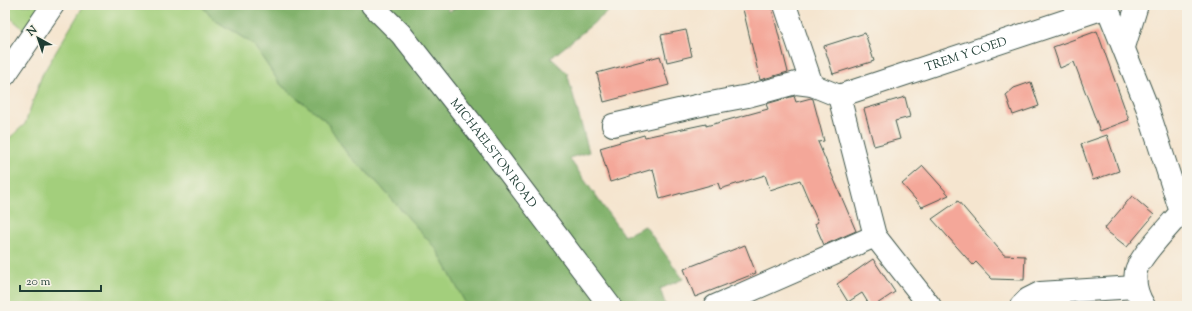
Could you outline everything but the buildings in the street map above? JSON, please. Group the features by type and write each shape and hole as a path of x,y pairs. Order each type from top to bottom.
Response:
{"street":[{"path":"5,75 53,5"},
{"name":"MICHAELSTON ROAD","path":"372,5 401,34 475,128 610,306"},
{"path":"785,5 812,85"},
{"path":"1124,47 1137,5"},
{"name":"TREM Y COED","path":"839,96 1108,7 1147,107 1184,212 1146,253 1136,269 1140,297 1040,293 1028,299 1021,306"},
{"path":"613,125 705,104 748,96 796,84 812,85 839,96 875,236 930,306"},
{"path":"715,306 875,236"}],"green space":[{"path":"5,5 41,5 28,33 5,13"},
{"path":"84,5 201,5 213,19 253,44 281,85 326,121 348,155 374,179 437,250 467,306 5,306 5,142 25,124 42,75"},
{"path":"201,5 448,5 448,12 460,5 616,5 551,58 567,73 589,152 569,158 624,236 645,226 683,279 660,289 666,306 467,306 437,250 374,179 348,155 326,121 281,85 253,44 213,19"},
{"path":"1046,303 1107,303 1117,306 1040,306"}]}
